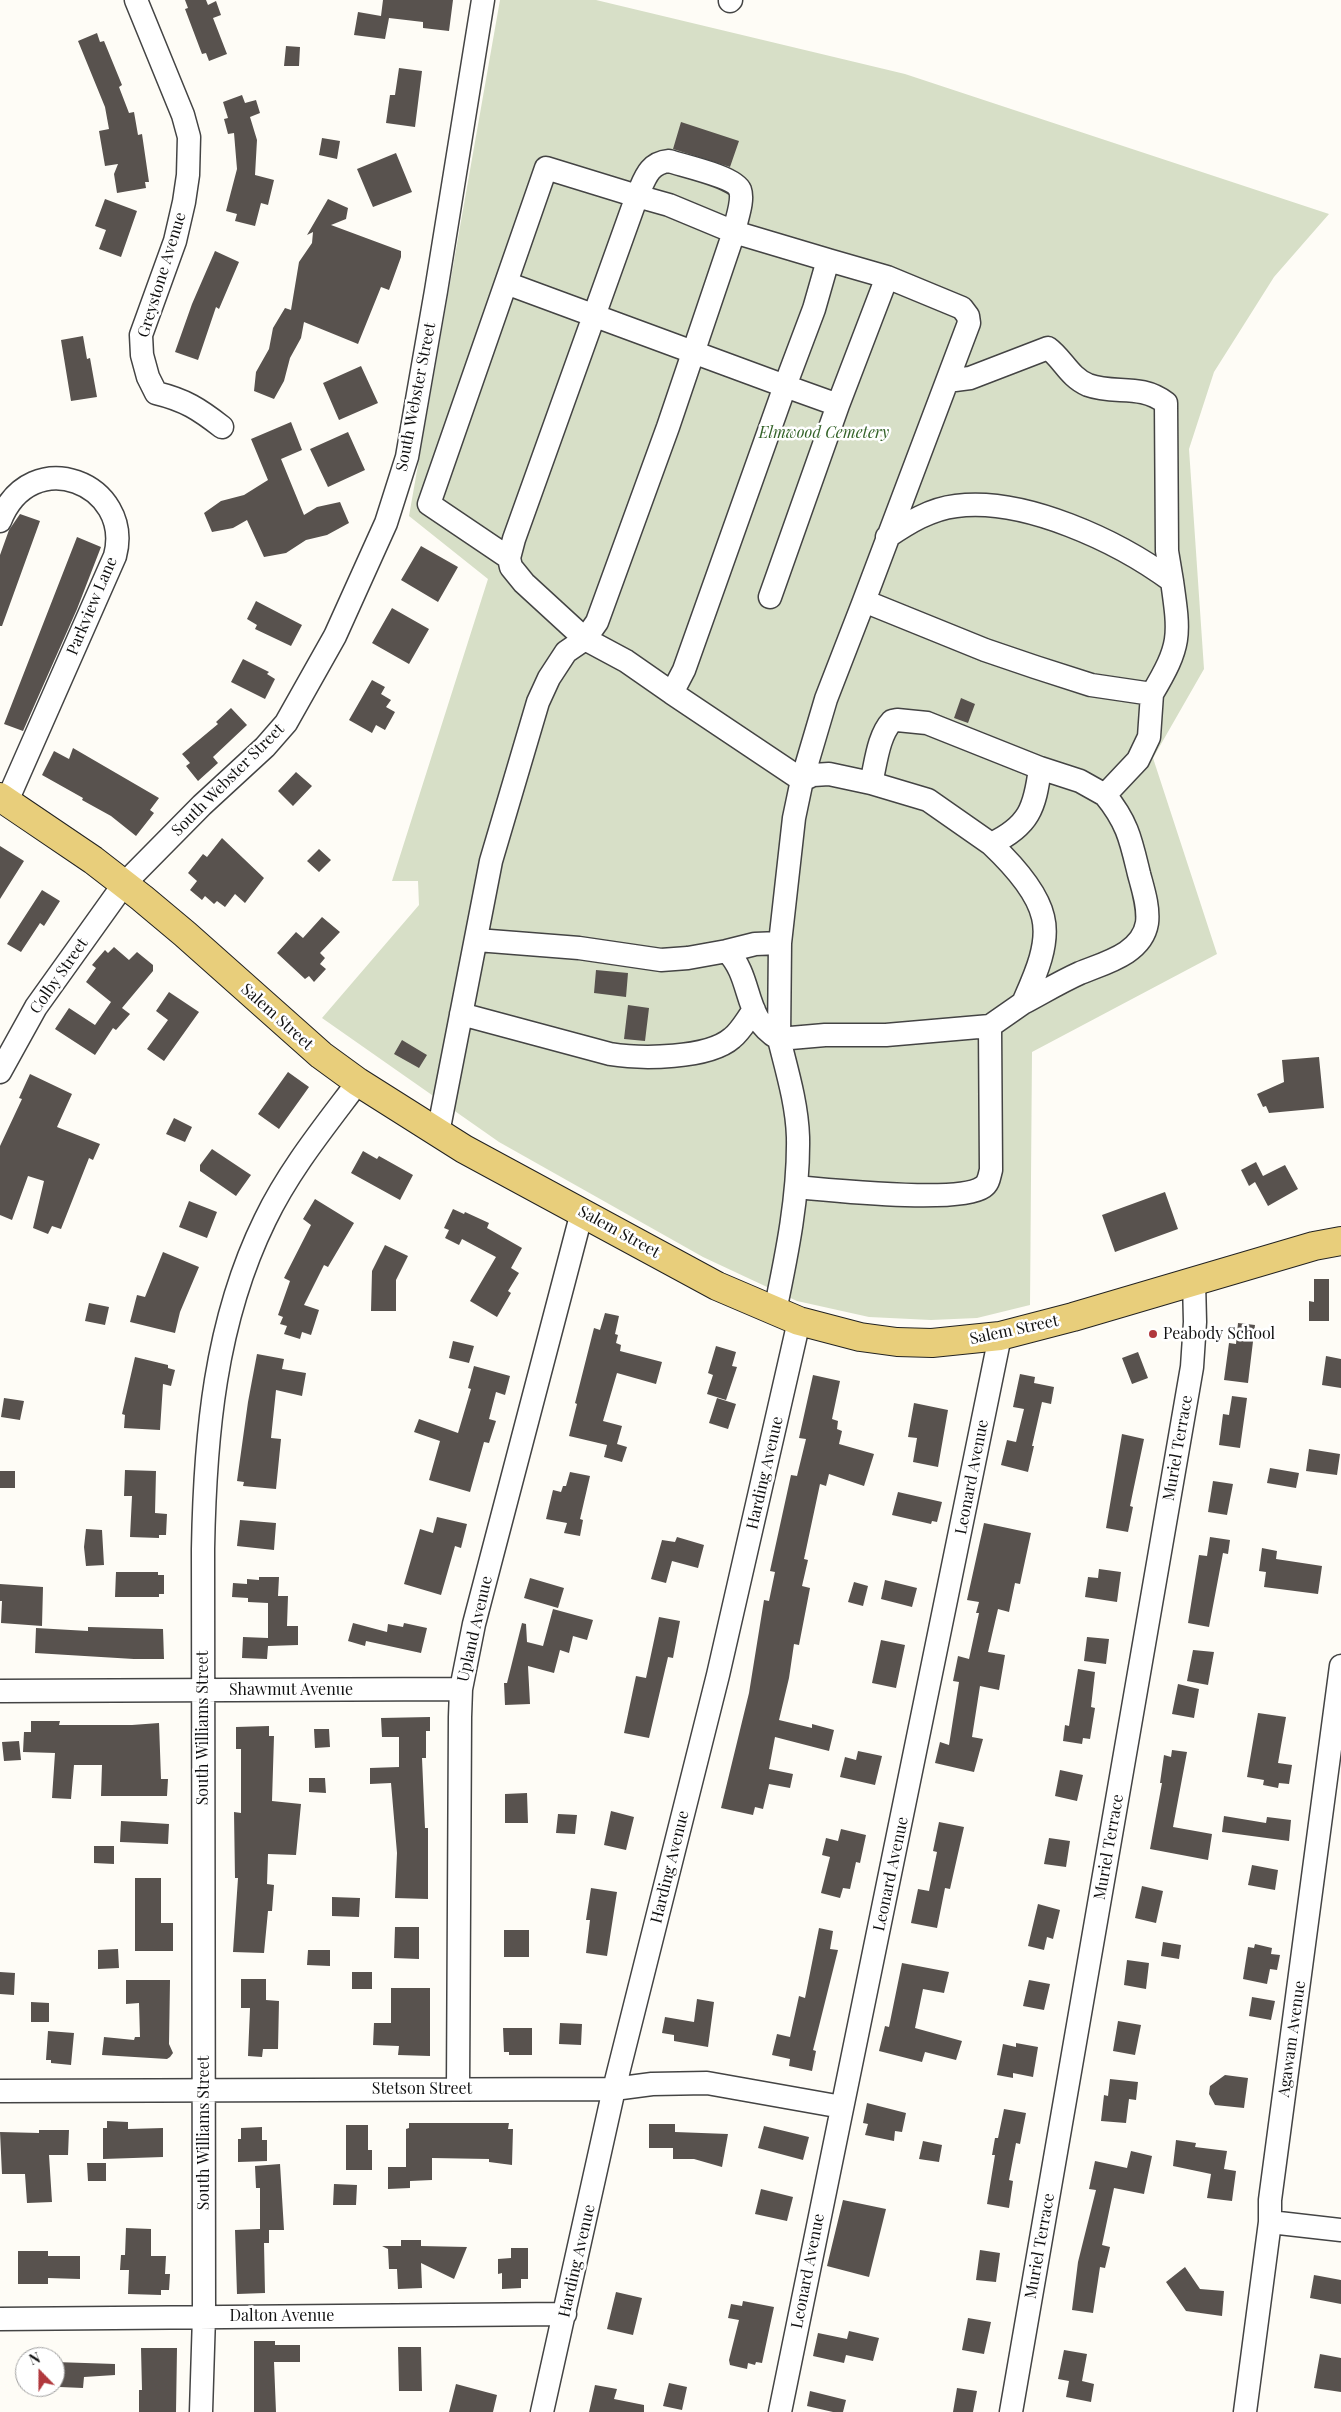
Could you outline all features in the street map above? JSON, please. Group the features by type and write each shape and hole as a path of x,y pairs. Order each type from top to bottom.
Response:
{"main road":[{"name":"Salem Street","path":"3,799 124,884 185,934 321,1055 358,1082 464,1149 709,1282 787,1316 851,1335 897,1342 932,1343 1000,1336 1314,1246 1341,1241"}],"street":[{"name":"Greystone Avenue","path":"136,0 183,115 189,137 188,176 184,202 174,241 141,335 142,355 148,377 156,393 180,399 197,408 222,427"},
{"name":"South Webster Street","path":"124,884 202,805 265,747 286,723 328,650 386,523 408,448 446,236 484,0"},
{"path":"438,1133 491,861 538,702 549,678 566,652 585,639 597,622 616,573 734,232 741,200 740,189 732,181 669,161 659,162 649,170 637,196 596,315 514,539 509,558 511,567 524,583 585,639 626,661 802,780 813,775 829,774 871,783 928,800 991,844 1017,872 1043,916 1044,937 1040,961 1023,1003"},
{"path":"509,558 429,504 546,168 669,205 734,232 887,278 838,405 770,598"},
{"path":"672,693 684,670 814,309 828,260"},
{"name":"Harding Avenue","path":"542,2412 614,2088 718,1675 787,1316 798,1136 794,1103 779,1039 780,944 794,818 802,780 826,699 969,323 968,316 962,308 944,299 887,278"},
{"path":"506,283 596,315 692,354 838,405"},
{"path":"947,381 970,378 1048,348 1056,354 1073,376 1087,384 1106,390 1128,388 1157,396 1166,403 1167,551 1179,628 1173,655 1152,694 1149,737 1138,760 1106,795"},
{"name":"Parkview Lane","path":"0,521 12,499 31,483 53,478 65,479 88,488 104,502 116,521 118,533 115,556 3,799"},
{"path":"887,537 914,520 954,506 982,504 1012,508 1043,516 1122,549 1151,566 1172,582"},
{"path":"864,601 985,650 1034,667 1091,685 1152,694"},
{"path":"727,951 740,967 760,1024 779,1039 825,1035 886,1035 990,1026 1023,1003 1121,955 1136,945 1143,933 1147,922 1144,889 1132,844 1126,826 1106,795 1080,781 1040,768 927,723 897,720 892,721 882,737 871,783"},
{"path":"991,844 1008,836 1021,826 1029,814 1037,794 1040,768"},
{"name":"Colby Street","path":"0,1072 36,1006 124,884"},
{"path":"477,940 579,948 661,960 688,958 755,944 780,944"},
{"path":"460,1014 610,1054 633,1058 671,1056 721,1044 732,1038 754,1010"},
{"path":"796,1187 950,1196 975,1191 983,1187 988,1182 991,1170 990,1026"},
{"name":"South Williams Street","path":"201,2412 204,2316 204,1491 215,1377 227,1323 243,1268 265,1219 295,1168 358,1082"},
{"name":"Upland Avenue","path":"458,2089 461,1689 474,1624 582,1212"},
{"name":"Muriel Terrace","path":"1011,2412 1192,1367 1195,1322 1194,1281"},
{"name":"Leonard Avenue","path":"780,2412 945,1619 1000,1336"},
{"name":"Agawam Avenue","path":"1245,2412 1270,2222 1273,2180 1341,1666"},
{"name":"Shawmut Avenue","path":"0,1691 461,1689"},
{"name":"Stetson Street","path":"0,2091 614,2088 652,2084 708,2083 842,2107"},
{"path":"1270,2222 1341,2230"},
{"name":"Dalton Avenue","path":"0,2319 565,2314"}],"green space":[{"name":"Elmwood Cemetery","path":"500,0 596,0 905,74 1329,214 1274,277 1214,372 1189,449 1204,669 1153,758 1217,954 1032,1052 1030,1305 977,1318 931,1320 869,1317 797,1301 703,1257 499,1142 322,1018 419,905 418,881 392,881 488,579 409,516"}],"building":[{"path":"185,0 206,0 208,5 216,1 221,15 213,18 227,54 209,61 206,53 202,54 185,9 188,8"},
{"path":"383,0 453,0 449,31 423,28 423,22 389,18 385,39 354,35 358,12 381,16"},
{"path":"97,33 100,42 104,41 122,85 119,87 129,113 134,112 138,135 142,134 149,182 145,182 146,188 117,193 114,174 118,164 105,166 99,131 109,129 105,107 78,41"},
{"path":"286,46 300,47 299,66 284,66"},
{"path":"399,68 422,71 415,127 386,123 390,95 395,95"},
{"path":"242,95 245,103 256,100 260,113 250,117 257,140 255,175 274,180 268,205 261,203 255,226 235,221 237,214 226,211 237,169 234,133 228,134 224,119 228,118 223,102"},
{"path":"681,122 739,141 730,167 673,149"},
{"path":"322,138 340,141 337,159 319,155"},
{"path":"396,153 412,192 373,207 357,169"},
{"path":"105,199 137,211 121,257 99,249 106,230 95,226"},
{"path":"328,199 348,208 346,219 331,225 401,251 401,257 389,290 381,287 358,344 304,322 301,338 290,358 284,381 274,399 254,391 256,372 269,349 273,328 285,308 291,310 299,262 312,243 313,232 307,235"},
{"path":"215,251 239,262 219,309 216,307 198,360 175,352 192,304"},
{"path":"83,336 87,359 90,358 97,397 71,401 61,340"},
{"path":"361,366 378,403 339,420 323,383"},
{"path":"291,422 302,450 281,459 304,515 317,507 340,502 349,523 327,535 306,540 286,553 264,557 247,520 233,528 212,532 204,513 221,501 244,495 268,480 251,439"},
{"path":"348,432 365,470 328,487 310,449"},
{"path":"20,514 40,521 2,626 0,626 0,555 9,530"},
{"path":"77,537 101,547 77,609 23,731 4,724"},
{"path":"421,546 458,567 438,602 401,580"},
{"path":"256,601 302,625 291,646 255,629 257,625 247,619"},
{"path":"392,608 429,629 409,664 372,643"},
{"path":"243,659 269,672 267,674 275,679 265,699 231,682"},
{"path":"372,680 385,687 381,694 391,700 386,707 395,712 385,730 376,725 372,733 349,720"},
{"path":"961,698 975,704 968,723 954,718"},
{"path":"231,708 247,725 213,757 218,763 198,781 186,766 190,763 182,754 218,724 216,722"},
{"path":"73,748 159,798 150,810 154,813 136,836 111,816 42,775 54,751 69,759"},
{"path":"296,772 312,786 293,806 278,791"},
{"path":"222,838 264,878 245,903 235,894 225,907 217,901 214,904 205,896 202,900 190,890 197,881 188,873 203,854 207,857"},
{"path":"0,846 24,861 0,899"},
{"path":"319,849 331,860 319,872 307,861"},
{"path":"42,890 60,901 44,926 40,923 21,952 7,944"},
{"path":"322,917 340,932 320,953 325,958 320,964 326,969 314,982 309,976 305,979 277,953 296,932 303,938"},
{"path":"114,947 129,960 137,952 153,965 153,971 122,1008 130,1014 116,1030 113,1028 95,1055 55,1029 69,1008 95,1025 111,1002 86,982 96,968 92,965 105,950 108,953"},
{"path":"596,970 628,973 626,997 594,993"},
{"path":"169,992 199,1012 164,1061 147,1049 168,1020 156,1011"},
{"path":"628,1005 649,1008 645,1041 624,1039"},
{"path":"402,1040 427,1055 419,1068 394,1054"},
{"path":"1319,1057 1324,1108 1269,1113 1266,1106 1263,1107 1257,1094 1284,1082 1282,1060"},
{"path":"288,1072 309,1087 279,1129 258,1114"},
{"path":"30,1074 72,1094 57,1127 100,1144 93,1160 89,1158 61,1229 52,1226 48,1234 33,1228 44,1181 28,1176 12,1220 0,1215 0,1146 22,1099 19,1098"},
{"path":"174,1118 192,1127 185,1142 166,1134"},
{"path":"212,1149 251,1175 236,1196 200,1171 200,1165"},
{"path":"363,1151 377,1159 379,1156 413,1175 400,1200 351,1173"},
{"path":"1256,1162 1263,1176 1285,1165 1298,1189 1268,1206 1255,1182 1249,1186 1241,1170"},
{"path":"1165,1192 1178,1229 1115,1252 1102,1215"},
{"path":"315,1199 354,1223 328,1267 324,1265 304,1305 319,1310 311,1335 302,1332 300,1339 284,1334 287,1326 280,1324 283,1317 278,1315 290,1281 284,1278 311,1225 303,1219"},
{"path":"189,1201 217,1212 207,1238 179,1227"},
{"path":"453,1209 464,1214 465,1212 489,1223 487,1228 522,1248 511,1268 519,1273 508,1291 511,1293 497,1317 470,1301 496,1257 462,1239 459,1245 445,1238 449,1230 444,1228"},
{"path":"385,1245 408,1256 396,1280 396,1311 371,1311 372,1271"},
{"path":"163,1252 199,1267 180,1312 175,1333 130,1322 137,1295 145,1297"},
{"path":"1314,1279 1329,1279 1329,1321 1309,1321 1309,1301 1314,1302"},
{"path":"89,1303 109,1307 105,1325 85,1321"},
{"path":"605,1313 619,1316 615,1334 618,1335 616,1343 621,1345 620,1351 662,1362 656,1384 617,1373 603,1421 622,1426 617,1444 627,1447 622,1462 604,1457 607,1445 569,1436 577,1404 575,1403 594,1328 600,1330"},
{"path":"1238,1323 1255,1325 1248,1383 1224,1380 1229,1343 1236,1344"},
{"path":"453,1341 474,1346 469,1363 449,1358"},
{"path":"716,1346 736,1352 732,1366 737,1367 726,1400 707,1394 713,1375 708,1373"},
{"path":"1138,1352 1148,1378 1132,1384 1122,1358"},
{"path":"257,1354 284,1359 282,1369 306,1373 302,1396 276,1390 271,1438 281,1439 276,1489 243,1486 244,1482 237,1481"},
{"path":"1326,1356 1341,1359 1341,1388 1322,1385"},
{"path":"135,1357 168,1365 168,1368 175,1370 171,1386 163,1384 160,1430 124,1428 125,1415 122,1414"},
{"path":"474,1366 510,1376 505,1395 496,1392 489,1419 496,1421 489,1443 484,1442 470,1492 429,1480 440,1441 414,1432 419,1419 458,1433 471,1389 468,1388"},
{"path":"1020,1374 1035,1377 1034,1383 1054,1387 1051,1404 1042,1402 1028,1472 1001,1465 1007,1440 1016,1442 1024,1409 1013,1407"},
{"path":"813,1375 840,1381 832,1419 838,1421 837,1429 842,1431 839,1444 874,1454 864,1486 829,1474 826,1486 820,1484 804,1559 808,1560 802,1586 810,1588 799,1645 794,1644 789,1678 779,1720 812,1728 812,1724 834,1730 829,1751 775,1737 769,1769 793,1774 790,1788 769,1784 763,1809 755,1807 753,1815 721,1808 749,1693 764,1600 769,1601 775,1572 770,1571 791,1475 797,1476 806,1439 799,1438"},
{"path":"1232,1396 1247,1398 1240,1448 1219,1445 1223,1414 1229,1415"},
{"path":"4,1398 24,1401 20,1420 1,1417"},
{"path":"717,1398 736,1404 728,1429 709,1423"},
{"path":"914,1403 948,1410 938,1467 913,1462 917,1438 908,1437"},
{"path":"1122,1434 1144,1439 1130,1506 1133,1507 1128,1532 1106,1528"},
{"path":"1309,1449 1340,1454 1337,1475 1306,1471"},
{"path":"1270,1468 1299,1473 1296,1488 1267,1483"},
{"path":"125,1470 156,1471 155,1513 167,1514 166,1535 159,1535 159,1538 130,1537 132,1496 124,1496"},
{"path":"0,1471 15,1471 15,1488 0,1488"},
{"path":"570,1472 590,1476 580,1519 583,1520 580,1536 564,1533 567,1523 546,1519 553,1490 561,1492 563,1486 566,1486"},
{"path":"1213,1481 1233,1484 1227,1515 1208,1512"},
{"path":"898,1492 942,1502 937,1522 932,1521 931,1524 892,1515"},
{"path":"437,1517 467,1524 461,1548 455,1546 441,1595 404,1584 420,1529 433,1533"},
{"path":"240,1520 276,1523 274,1550 237,1546"},
{"path":"984,1523 1031,1533 1020,1584 1015,1583 1009,1612 998,1609 988,1652 1005,1655 999,1690 980,1686 972,1737 983,1739 974,1772 935,1763 940,1742 949,1745 959,1682 953,1681 958,1656 969,1659 979,1613 976,1613 979,1602 967,1600"},
{"path":"86,1529 102,1530 104,1565 86,1566 84,1547"},
{"path":"677,1537 704,1545 698,1568 672,1561 666,1583 651,1579 662,1540 675,1542"},
{"path":"1210,1537 1230,1540 1228,1554 1223,1553 1209,1627 1188,1623 1199,1555 1207,1556"},
{"path":"1262,1548 1277,1551 1276,1559 1322,1566 1318,1594 1264,1587 1266,1572 1259,1571"},
{"path":"1099,1569 1121,1572 1117,1602 1085,1597 1088,1577 1098,1578"},
{"path":"116,1572 158,1572 158,1575 164,1575 164,1594 159,1594 159,1597 115,1597"},
{"path":"259,1577 279,1577 278,1596 288,1596 287,1626 298,1626 298,1645 268,1646 267,1659 242,1658 243,1637 268,1638 268,1603 248,1602 248,1598 232,1597 233,1583 247,1584 247,1579 259,1580"},
{"path":"530,1578 564,1588 558,1608 524,1598"},
{"path":"885,1580 917,1588 912,1607 881,1599"},
{"path":"854,1582 868,1586 863,1606 848,1602"},
{"path":"0,1584 43,1587 42,1626 1,1623 2,1601 0,1601"},
{"path":"553,1609 593,1620 587,1640 573,1636 569,1653 560,1650 554,1673 528,1666 530,1704 505,1705 504,1683 507,1683 522,1623 526,1624 527,1642 543,1646"},
{"path":"659,1617 680,1621 673,1658 668,1657 649,1738 624,1733 636,1676 646,1678"},
{"path":"353,1623 387,1632 388,1624 403,1627 404,1623 427,1628 421,1653 366,1641 365,1646 348,1641"},
{"path":"88,1627 163,1629 164,1659 35,1653 36,1628 88,1631"},
{"path":"1087,1637 1109,1639 1106,1664 1084,1661"},
{"path":"881,1640 905,1645 896,1688 872,1683"},
{"path":"1193,1650 1214,1652 1208,1685 1187,1681"},
{"path":"1078,1669 1095,1672 1091,1707 1095,1708 1090,1739 1083,1738 1082,1744 1063,1741 1065,1725 1069,1726"},
{"path":"1178,1684 1199,1689 1194,1718 1172,1714"},
{"path":"1258,1713 1286,1717 1278,1763 1292,1765 1289,1784 1279,1783 1278,1788 1263,1785 1264,1780 1247,1777"},
{"path":"430,1717 430,1731 426,1731 426,1758 422,1758 425,1828 428,1828 428,1899 395,1898 397,1853 391,1783 370,1784 370,1768 399,1767 399,1737 382,1737 381,1718"},
{"path":"31,1721 60,1721 59,1725 159,1723 161,1779 168,1779 167,1796 101,1796 102,1765 74,1765 71,1799 52,1798 55,1753 23,1752 24,1732 31,1732"},
{"path":"269,1726 269,1736 274,1736 272,1801 301,1804 296,1855 268,1854 267,1884 274,1885 272,1911 268,1911 264,1953 233,1952 238,1878 235,1878 234,1812 241,1813 241,1749 236,1749 236,1727"},
{"path":"314,1729 329,1729 330,1747 315,1748"},
{"path":"19,1741 21,1760 4,1761 2,1742"},
{"path":"1172,1750 1187,1752 1173,1827 1212,1834 1208,1860 1150,1849 1162,1783 1160,1783 1164,1755 1171,1757"},
{"path":"858,1751 882,1756 875,1785 840,1777 845,1757 856,1760"},
{"path":"1060,1770 1083,1775 1077,1801 1055,1796"},
{"path":"309,1778 325,1778 326,1793 309,1792"},
{"path":"527,1793 528,1823 505,1823 505,1794"},
{"path":"611,1811 634,1817 626,1850 604,1845"},
{"path":"558,1814 577,1815 575,1834 556,1833"},
{"path":"1224,1816 1266,1823 1267,1817 1291,1820 1289,1841 1222,1832"},
{"path":"121,1821 169,1824 168,1844 120,1842"},
{"path":"939,1822 964,1827 950,1889 945,1888 937,1928 911,1923 918,1889 929,1891 937,1852 933,1851"},
{"path":"841,1829 866,1835 860,1863 856,1862 850,1889 843,1888 840,1898 821,1893 830,1857 822,1855 826,1838 838,1841"},
{"path":"1049,1838 1070,1841 1066,1867 1044,1864"},
{"path":"94,1846 114,1846 114,1864 94,1863"},
{"path":"1252,1865 1278,1870 1275,1890 1248,1885"},
{"path":"135,1878 161,1878 161,1923 173,1923 173,1951 135,1951"},
{"path":"1142,1886 1163,1891 1156,1923 1135,1918"},
{"path":"591,1888 617,1892 607,1956 586,1953 590,1920 586,1920"},
{"path":"332,1897 360,1898 359,1917 332,1916"},
{"path":"1038,1904 1060,1910 1053,1939 1047,1937 1044,1950 1028,1946"},
{"path":"395,1927 419,1927 419,1959 394,1958"},
{"path":"819,1928 833,1931 830,1949 838,1950 813,2050 816,2051 812,2071 789,2066 790,2059 772,2055 777,2034 790,2037 799,1996 805,1998"},
{"path":"504,1930 529,1930 529,1957 504,1957"},
{"path":"1163,1942 1181,1945 1179,1959 1161,1956"},
{"path":"1255,1944 1272,1948 1271,1954 1280,1955 1277,1970 1270,1969 1267,1984 1243,1979 1248,1947 1254,1948"},
{"path":"118,1949 119,1968 98,1969 98,1950"},
{"path":"308,1950 330,1950 330,1966 307,1965"},
{"path":"1127,1960 1149,1963 1146,1989 1124,1985"},
{"path":"902,1963 949,1972 944,1993 923,1989 915,2028 962,2041 956,2060 925,2052 922,2062 879,2051 885,2026 889,2027"},
{"path":"0,1972 15,1973 14,1995 0,1994"},
{"path":"352,1972 372,1972 372,1989 352,1989"},
{"path":"241,1979 266,1979 266,2000 279,2001 278,2049 263,2049 262,2057 248,2056 250,2008 241,2008"},
{"path":"126,1980 170,1980 169,2044 173,2053 167,2059 102,2055 104,2037 134,2040 135,2037 140,2037 139,2003 126,2004"},
{"path":"1029,1980 1050,1984 1044,2010 1023,2006"},
{"path":"391,1988 430,1988 430,2056 398,2055 399,2046 373,2045 374,2023 391,2023"},
{"path":"1252,1997 1275,2001 1271,2020 1249,2016"},
{"path":"697,1999 714,2002 708,2047 674,2041 674,2035 662,2033 665,2017 694,2022"},
{"path":"31,2002 49,2003 49,2022 31,2022"},
{"path":"1118,2021 1141,2025 1135,2055 1113,2051"},
{"path":"560,2023 582,2024 581,2045 559,2044"},
{"path":"503,2028 532,2028 532,2055 509,2055 509,2052 504,2052"},
{"path":"48,2031 74,2033 71,2065 51,2063 51,2060 46,2060"},
{"path":"1016,2043 1038,2047 1033,2077 1013,2073 1013,2078 997,2075 1003,2044 1016,2047"},
{"path":"1225,2075 1248,2078 1244,2108 1215,2105 1209,2094 1210,2086"},
{"path":"1110,2079 1138,2082 1136,2100 1129,2099 1126,2123 1101,2121 1104,2095 1108,2096"},
{"path":"867,2103 906,2113 902,2132 895,2131 894,2141 865,2135 868,2124 863,2123"},
{"path":"1004,2109 1026,2113 1020,2144 1016,2143 1009,2180 1013,2181 1009,2208 987,2204 995,2155 992,2155 995,2138 998,2138"},
{"path":"107,2121 128,2122 128,2129 163,2128 163,2157 103,2159 103,2128 107,2128"},
{"path":"409,2123 509,2123 508,2129 513,2129 512,2165 489,2162 489,2159 432,2158 432,2180 410,2181 410,2188 388,2189 388,2167 406,2167 406,2129 409,2128"},
{"path":"649,2124 675,2124 675,2132 728,2134 722,2167 694,2159 673,2159 673,2148 649,2148"},
{"path":"346,2125 368,2125 368,2150 372,2150 372,2170 346,2170"},
{"path":"764,2126 809,2137 803,2160 758,2148"},
{"path":"262,2127 262,2140 267,2140 267,2161 238,2162 238,2139 241,2139 241,2128"},
{"path":"39,2130 69,2130 68,2155 49,2155 52,2202 27,2203 25,2174 2,2174 0,2132 39,2133"},
{"path":"1176,2140 1196,2143 1195,2147 1227,2151 1224,2169 1236,2171 1232,2201 1207,2198 1211,2174 1173,2166"},
{"path":"923,2141 942,2145 939,2162 919,2159"},
{"path":"1131,2151 1152,2156 1144,2194 1114,2188 1102,2245 1110,2247 1105,2268 1100,2267 1093,2313 1072,2310 1078,2262 1096,2190 1089,2189 1095,2161 1127,2168"},
{"path":"87,2163 106,2163 106,2181 88,2181"},
{"path":"280,2164 284,2230 269,2230 269,2243 264,2243 265,2293 237,2294 235,2230 260,2229 260,2188 256,2188 255,2166"},
{"path":"334,2184 357,2185 356,2205 333,2205"},
{"path":"761,2189 793,2197 787,2221 755,2214"},
{"path":"843,2200 886,2209 869,2277 827,2266"},
{"path":"126,2228 151,2229 151,2256 166,2256 165,2274 170,2274 169,2290 161,2290 161,2295 128,2294 129,2270 120,2270 121,2255 125,2255"},
{"path":"401,2240 421,2240 421,2246 467,2247 454,2279 421,2263 422,2288 398,2289 397,2269 389,2269 388,2249 382,2246 401,2246"},
{"path":"511,2248 528,2248 528,2279 521,2279 521,2288 502,2289 502,2273 498,2274 498,2259 511,2258"},
{"path":"980,2250 1000,2253 996,2282 976,2280"},
{"path":"18,2251 48,2251 48,2256 80,2256 80,2279 48,2278 48,2284 18,2284"},
{"path":"1185,2267 1200,2289 1224,2291 1222,2316 1186,2311 1166,2282"},
{"path":"1314,2275 1341,2280 1341,2304 1310,2298"},
{"path":"616,2292 642,2298 633,2335 607,2329"},
{"path":"743,2301 774,2307 762,2363 756,2362 755,2365 748,2363 747,2369 730,2365 729,2360 739,2320 728,2318 731,2304 742,2306"},
{"path":"968,2318 991,2322 984,2354 962,2350"},
{"path":"849,2331 879,2338 873,2361 846,2355 844,2363 813,2356 818,2333 847,2339"},
{"path":"254,2341 275,2341 275,2345 300,2345 300,2362 274,2362 276,2412 254,2412"},
{"path":"398,2347 421,2347 422,2391 399,2391"},
{"path":"141,2348 177,2348 176,2412 139,2412 139,2390 142,2390"},
{"path":"1064,2350 1087,2354 1082,2381 1094,2384 1091,2402 1066,2397 1069,2381 1058,2379"},
{"path":"1320,2354 1341,2358 1341,2392 1314,2388"},
{"path":"65,2362 115,2364 115,2375 84,2377 83,2388 65,2387"},
{"path":"669,2383 687,2387 682,2410 663,2406"},
{"path":"456,2384 497,2395 493,2412 449,2412"},
{"path":"595,2385 617,2389 614,2399 644,2405 644,2412 589,2412"},
{"path":"957,2388 977,2391 973,2412 953,2412"},
{"path":"810,2391 846,2400 843,2412 833,2412 807,2406"}],"place":[{"name":"Peabody School","path":"1153,1334"}]}
